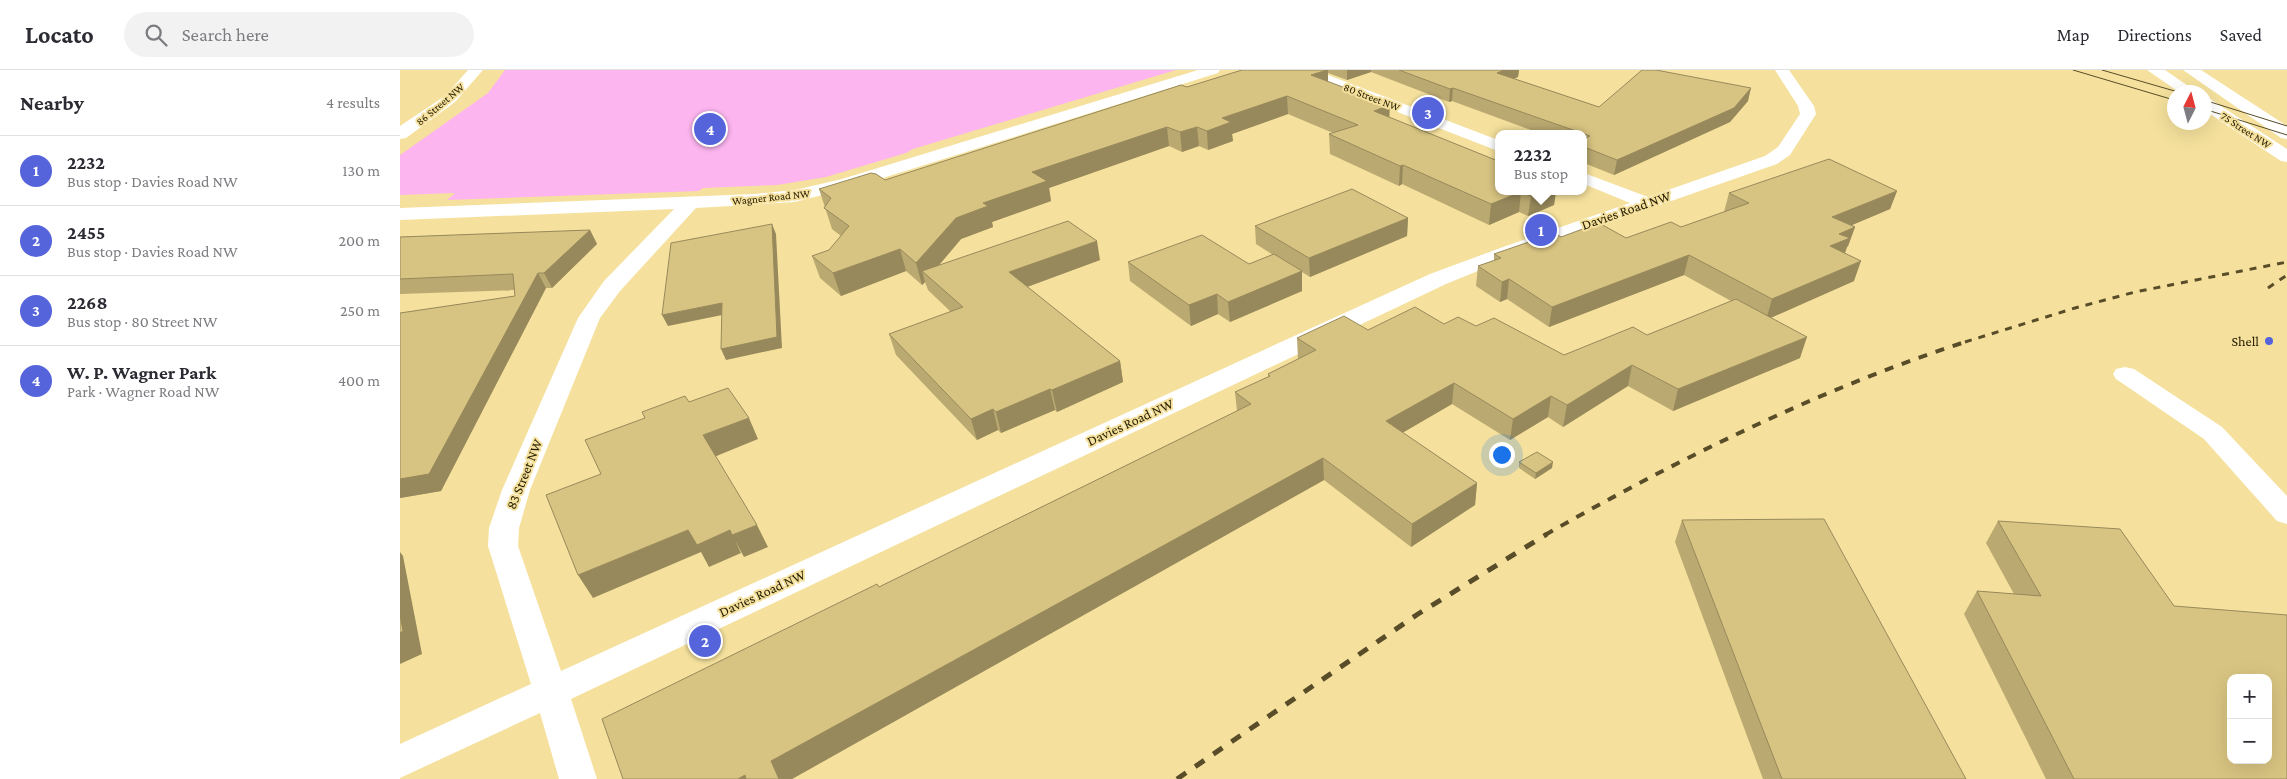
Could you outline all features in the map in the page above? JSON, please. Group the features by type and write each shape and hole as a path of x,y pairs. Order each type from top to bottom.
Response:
{"main road":[{"path":"2155,70 2178,85"},
{"name":"75 Street NW","path":"2191,70 2287,134"},
{"name":"75 Street NW","path":"2212,107 2287,157"}],"street":[{"name":"86 Street NW","path":"400,134 450,99 476,70"},
{"name":"Wagner Road NW","path":"400,214 689,204 774,199 833,188 1213,70"},
{"name":"80 Street NW","path":"1302,70 1495,145"},
{"name":"Davies Road NW","path":"400,762 1438,279 1510,251 1756,165 1784,151 1804,124 1808,114 1806,106 1782,70"},
{"path":"1587,179 1647,203"},
{"name":"83 Street NW","path":"578,779 552,691 503,546 504,528 507,513 589,318 612,286 689,204"},
{"path":"2125,374 2213,433 2287,514"}],"shaded area":[{"path":"505,70 1176,70 826,177 777,185 703,188 699,191 447,200 455,193 400,195 400,155 488,93"}],"building":[{"path":"1242,70 1327,70 1311,75 1390,105 1374,111 1495,160 1495,195 1514,195 1491,204 1403,165 1400,166 1329,134 1358,125 1287,96 1222,118 1231,122 1207,131 1197,127 1180,132 1167,127 1032,172 1047,181 983,203 988,206 956,218 916,263 900,249 833,273 812,256 829,250 849,226 824,208 831,198 819,189 871,173 885,180 1181,85 1187,87"},
{"path":"1399,70 1504,70 1497,73 1599,107 1642,70 1656,70 1751,88 1734,108 1617,160 1587,148 1587,138 1590,136 1587,135 1587,130 1573,130 1453,88 1450,89"},
{"path":"1829,159 1897,191 1832,217 1855,227 1839,234 1850,238 1830,246 1861,261 1772,299 1689,255 1552,307 1509,279 1502,282 1478,266 1501,258 1494,254 1555,233 1561,237 1599,223 1626,238 1671,222 1681,227 1749,203 1729,193"},
{"path":"1352,189 1408,218 1309,258 1255,226"},
{"path":"1068,221 1097,241 1009,272 1120,361 996,412 993,409 971,419 889,334 963,307 922,271"},
{"path":"772,224 777,337 721,349 722,303 662,315 671,243"},
{"path":"590,230 544,273 538,273 429,474 400,479 400,313 515,296 513,274 400,279 400,237"},
{"path":"1202,235 1249,264 1274,254 1302,271 1228,302 1217,294 1189,305 1128,262"},
{"path":"1736,299 1807,337 1678,389 1632,365 1567,405 1551,396 1513,419 1454,383 1386,421 1477,483 1412,524 1323,458 771,761 779,779 746,779 745,775 738,779 623,779 602,719 877,584 879,587 1251,404 1235,392 1270,376 1268,374 1316,350 1297,338 1344,316 1368,330 1415,307 1444,324 1458,317 1476,326 1494,318 1564,355 1633,327 1647,335"},
{"path":"728,388 749,418 703,435 757,525 732,535 730,530 697,545 688,530 578,575 546,495 601,474 585,440 645,418 642,412 685,396 689,402"},
{"path":"1537,452 1553,462 1536,473 1519,462"},
{"path":"1824,519 1966,779 1782,779 1682,520"},
{"path":"1998,521 2120,529 2174,606 2287,615 2287,779 2074,779 1977,591 2041,596"},
{"path":"400,615 403,631 400,633"}],"tram line":[{"path":"2073,70 2167,98"},
{"path":"2102,70 2167,89"},
{"path":"2212,103 2287,126"},
{"path":"2212,112 2287,135"}],"railway":[{"path":"1966,342 2075,308 2135,292 2287,262"},
{"path":"2268,288 2287,275"},
{"path":"1545,535 1647,479 1752,427 1858,381 1966,342"},
{"path":"1177,779 1418,614 1547,534"}],"place":[{"name":"2268","path":"1428,113"},
{"name":"W. P. Wagner Park","path":"710,129"},
{"name":"2232","path":"1541,230"},
{"name":"Shell","path":"2269,341"},
{"name":"2455","path":"705,641"}]}
